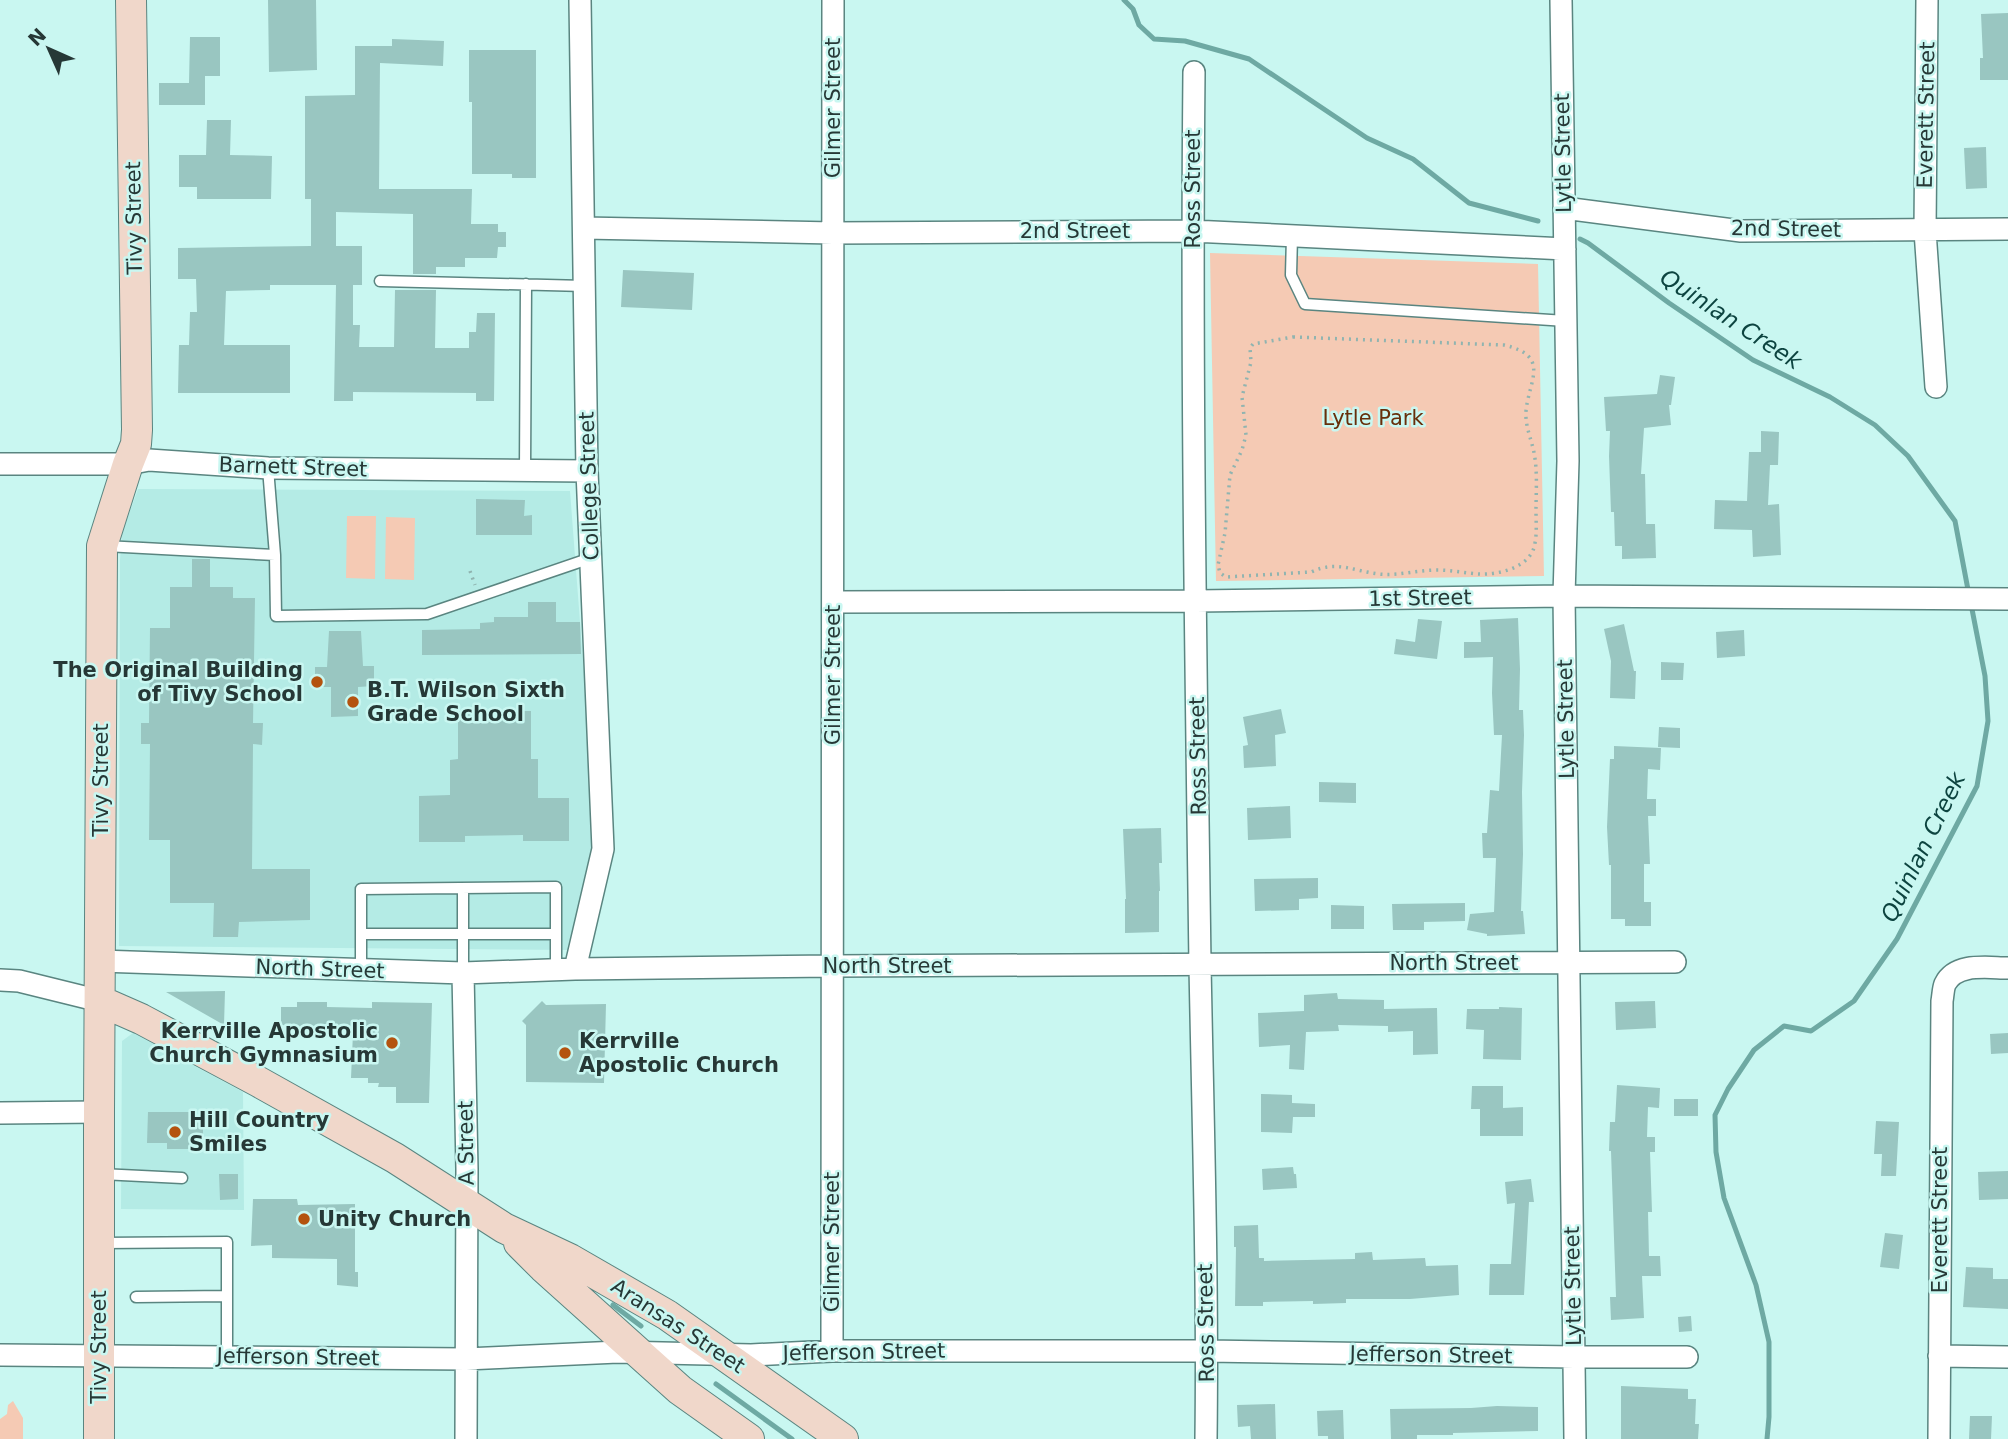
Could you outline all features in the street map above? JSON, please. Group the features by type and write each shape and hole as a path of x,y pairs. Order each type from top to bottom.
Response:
{"street":[{"name":"Tivy Street","path":"99,1439 102,546 136,444 137,430 131,0"},
{"name":"College Street","path":"565,970 603,849 587,471 580,0"},
{"name":"Gilmer Street","path":"832,1350 833,0"},
{"name":"Lytle Street","path":"1560,0 1568,461 1564,596 1575,1439"},
{"name":"Everett Street","path":"1927,0 1925,231 1936,387"},
{"name":"Ross Street","path":"1194,72 1192,231 1206,1439"},
{"name":"2nd Street","path":"1564,208 1741,231 2008,229"},
{"name":"2nd Street","path":"584,228 833,233 1192,231 1565,248"},
{"name":"Barnett Street","path":"0,464 128,464 149,460 268,468 587,471"},
{"name":"1st Street","path":"833,602 1564,596 1997,599"},
{"name":"North Street","path":"100,961 463,973 833,966 1675,962"},
{"name":"Everett Street","path":"1939,1439 1942,1001 1945,983 1957,972 1968,968 2008,968"},
{"name":"A Street","path":"463,973 467,1202 466,1439"},
{"path":"0,980 19,981 100,1001"},
{"name":"Aransas Street","path":"100,1001 141,1019 260,1082 467,1202 504,1228 543,1267 680,1390 749,1439"},
{"path":"0,1113 99,1112"},
{"name":"Aransas Street","path":"504,1228 570,1259 667,1315 843,1439"},
{"name":"Jefferson Street","path":"0,1355 466,1359 639,1353 751,1355 832,1350 1687,1357"},
{"path":"1939,1356 2008,1357"}],"lane":[{"path":"1292,236 1291,275 1305,304 1566,321"},
{"path":"380,281 584,286"},
{"path":"525,470 526,284"},
{"path":"268,468 275,555 276,616 427,614 591,558"},
{"path":"102,546 275,555"},
{"path":"361,970 361,889 556,887 556,934 565,970"},
{"path":"463,888 463,973"},
{"path":"361,934 556,934"},
{"path":"99,1174 182,1178"},
{"path":"99,1243 227,1242 227,1356"},
{"path":"136,1297 227,1296"}],"path":[{"path":"1293,337 1504,345 1517,348 1533,363 1534,377 1526,411 1536,471 1535,546 1530,557 1522,564 1508,570 1487,573 1434,570 1380,574 1332,566 1311,572 1226,577 1220,573 1218,565 1225,533 1230,475 1246,435 1242,397 1251,362 1252,344 1293,337"}],"shaded area":[{"name":"B.T. Wilson Sixth Grade School","path":"138,489 570,491 597,844 571,950 119,946 120,560 122,533"},
{"path":"133,1033 243,1092 244,1210 121,1209 122,1041"}],"green space":[{"name":"Lytle Park","path":"1210,253 1538,264 1544,576 1216,581"},
{"path":"347,516 376,516 375,579 346,578"},
{"path":"386,517 415,518 414,580 385,579"},
{"path":"13,1401 23,1418 23,1439 0,1439 0,1419 7,1414 8,1405"}],"building":[{"path":"268,0 316,0 317,70 269,72"},
{"path":"2008,13 2008,80 1980,80 1980,58 1983,58 1981,14"},
{"path":"190,37 220,37 220,76 205,76 205,105 159,105 159,83 189,83"},
{"path":"392,39 444,41 443,66 380,63 379,189 472,189 471,224 498,224 498,232 506,232 506,247 498,247 497,258 465,258 465,267 436,267 436,274 413,274 413,214 336,212 336,246 362,246 362,285 353,285 353,325 360,325 359,347 394,347 395,290 436,290 435,348 469,348 469,332 476,332 477,313 495,313 494,401 476,401 476,393 353,392 353,401 334,401 336,285 270,285 270,290 226,291 224,345 290,345 290,393 178,393 179,345 189,345 190,312 197,312 196,279 178,279 178,248 311,246 311,199 305,199 305,96 355,95 355,46 392,46"},
{"path":"469,50 536,50 536,178 512,178 512,174 472,174"},
{"path":"207,120 231,120 230,155 272,156 271,199 197,199 197,187 179,187 179,155 206,155"},
{"path":"1986,147 1987,188 1966,189 1964,148"},
{"path":"623,270 694,273 692,310 621,307"},
{"path":"1660,375 1675,377 1669,405 1671,425 1644,428 1641,474 1645,474 1646,524 1655,524 1656,558 1622,559 1622,546 1615,546 1614,512 1611,512 1610,431 1606,431 1604,397 1657,394"},
{"path":"1761,431 1779,432 1778,465 1770,465 1768,505 1779,504 1781,555 1753,557 1752,530 1714,529 1715,500 1747,501 1749,452 1761,452"},
{"path":"476,499 525,500 524,516 532,515 532,535 476,535"},
{"path":"192,559 210,559 210,587 233,587 233,598 255,598 253,723 263,723 262,745 253,744 252,869 310,869 310,920 239,922 238,937 213,937 214,903 170,903 170,840 149,840 150,744 141,744 141,723 149,723 150,628 170,628 170,587 192,587"},
{"path":"528,602 556,602 556,622 580,622 581,654 422,655 422,630 480,629 480,623 494,622 494,617 528,617"},
{"path":"1518,618 1519,710 1523,710 1524,735 1521,911 1525,934 1487,936 1467,930 1470,914 1494,912 1496,858 1483,858 1482,833 1487,833 1490,790 1499,791 1502,735 1494,735 1493,657 1464,658 1464,642 1481,642 1480,620"},
{"path":"1418,619 1442,621 1437,659 1394,654 1396,639 1415,642"},
{"path":"1624,624 1636,671 1635,699 1610,698 1611,661 1604,629"},
{"path":"1744,630 1745,656 1717,658 1716,632"},
{"path":"329,631 361,631 363,666 374,666 374,686 358,687 358,716 331,717 331,687 315,687 315,667 327,667"},
{"path":"1661,662 1684,663 1683,680 1661,680"},
{"path":"1281,709 1286,733 1275,735 1276,766 1244,768 1243,746 1248,745 1243,717"},
{"path":"458,711 531,711 531,759 538,759 538,798 569,798 569,841 523,841 523,835 465,836 465,842 419,842 419,796 450,795 450,760 458,759"},
{"path":"1659,727 1680,728 1680,748 1658,747"},
{"path":"1614,746 1661,748 1660,770 1648,769 1647,799 1656,799 1656,816 1648,816 1650,864 1644,864 1644,902 1651,902 1651,926 1625,926 1625,919 1611,919 1611,865 1607,827 1610,759 1614,759"},
{"path":"1319,782 1356,783 1356,803 1319,802"},
{"path":"1290,806 1291,838 1248,840 1247,808"},
{"path":"1161,828 1159,932 1125,933 1123,829"},
{"path":"1318,878 1318,898 1299,899 1299,910 1255,911 1254,879"},
{"path":"1465,903 1465,921 1424,922 1424,930 1393,930 1392,904"},
{"path":"1331,905 1364,906 1364,929 1331,929"},
{"path":"225,991 224,1025 166,992"},
{"path":"1337,993 1338,999 1384,1000 1384,1009 1437,1008 1438,1054 1413,1055 1413,1031 1388,1032 1388,1026 1338,1025 1339,1031 1306,1032 1304,1070 1289,1069 1290,1045 1259,1047 1258,1013 1304,1011 1304,995"},
{"name":"Kerrville Apostolic Church","path":"542,1001 546,1005 606,1004 604,1083 526,1082 526,1025 522,1021"},
{"path":"1655,1001 1656,1028 1616,1030 1615,1002"},
{"name":"Kerrville Apostolic Church Gymnasium","path":"297,1002 327,1002 327,1007 372,1008 372,1002 432,1003 429,1103 396,1103 396,1087 378,1087 379,1083 368,1083 368,1078 351,1078 353,1033 296,1031 296,1026 281,1025 281,1007 297,1007"},
{"path":"1522,1008 1521,1060 1483,1059 1484,1030 1466,1029 1467,1009"},
{"path":"2008,1033 2008,1053 1991,1054 1990,1034"},
{"path":"1617,1085 1660,1088 1659,1108 1648,1107 1647,1137 1655,1137 1655,1152 1650,1152 1652,1212 1648,1212 1649,1256 1660,1256 1661,1276 1642,1276 1644,1318 1611,1320 1610,1297 1616,1297 1609,1151 1610,1122 1615,1122"},
{"path":"1472,1086 1503,1086 1503,1108 1523,1107 1523,1136 1480,1136 1480,1109 1471,1109"},
{"path":"1261,1094 1292,1095 1292,1103 1315,1104 1315,1117 1293,1117 1292,1133 1261,1132"},
{"path":"1674,1099 1698,1099 1698,1116 1674,1116"},
{"name":"Hill Country Smiles","path":"148,1112 197,1112 197,1122 203,1122 203,1149 167,1149 167,1143 147,1143"},
{"path":"1876,1121 1899,1122 1896,1176 1881,1176 1882,1154 1874,1154"},
{"path":"1293,1167 1297,1188 1263,1190 1262,1169"},
{"path":"2008,1171 2008,1199 1979,1200 1978,1172"},
{"path":"219,1174 238,1174 238,1199 220,1200"},
{"path":"1531,1179 1534,1202 1529,1202 1524,1295 1489,1295 1490,1264 1511,1264 1515,1203 1507,1204 1505,1182"},
{"name":"Unity Church","path":"253,1199 297,1199 298,1205 355,1204 355,1272 358,1272 358,1287 337,1285 337,1259 272,1258 272,1245 251,1246"},
{"path":"1258,1225 1259,1258 1264,1258 1264,1261 1355,1259 1355,1253 1372,1252 1373,1260 1425,1258 1426,1266 1458,1265 1459,1295 1410,1299 1346,1299 1346,1303 1263,1302 1263,1306 1235,1306 1234,1226"},
{"path":"1885,1233 1903,1235 1899,1269 1880,1267"},
{"path":"1966,1267 1993,1268 1993,1279 2008,1279 2008,1309 1963,1307"},
{"path":"1691,1316 1692,1331 1679,1332 1678,1317"},
{"path":"1621,1386 1688,1389 1688,1399 1696,1399 1695,1424 1699,1424 1698,1439 1621,1439"},
{"path":"1275,1404 1276,1439 1251,1439 1250,1426 1238,1427 1237,1405"},
{"path":"1538,1407 1538,1431 1453,1433 1417,1435 1417,1439 1391,1439 1390,1409"},
{"path":"1343,1410 1344,1439 1318,1436 1317,1411"},
{"path":"1970,1416 1992,1416 1991,1439 1969,1439"}],"waterway":[{"name":"Quinlan Creek","path":"1124,0 1133,9 1139,25 1154,39 1185,41 1249,59 1367,138 1413,159 1469,203 1538,221"},
{"name":"Quinlan Creek","path":"1580,239 1753,360 1830,397 1875,425 1908,456 1955,521 1969,595"},
{"name":"Quinlan Creek","path":"1767,1439 1769,1342 1756,1285 1724,1198 1716,1152 1715,1115 1728,1089 1754,1050 1784,1026 1811,1031 1854,1001 1897,939 1977,786 1988,721 1985,676 1971,604"},
{"path":"613,1305 641,1326"},
{"path":"716,1384 792,1439"}],"place":[{"name":"The Original Building of Tivy School","path":"317,682"},
{"name":"B.T. Wilson Sixth Grade School","path":"353,702"},
{"name":"Kerrville Apostolic Church Gymnasium","path":"392,1043"},
{"name":"Kerrville Apostolic Church","path":"565,1053"},
{"name":"Hill Country Smiles","path":"175,1132"},
{"name":"Unity Church","path":"304,1219"}]}
